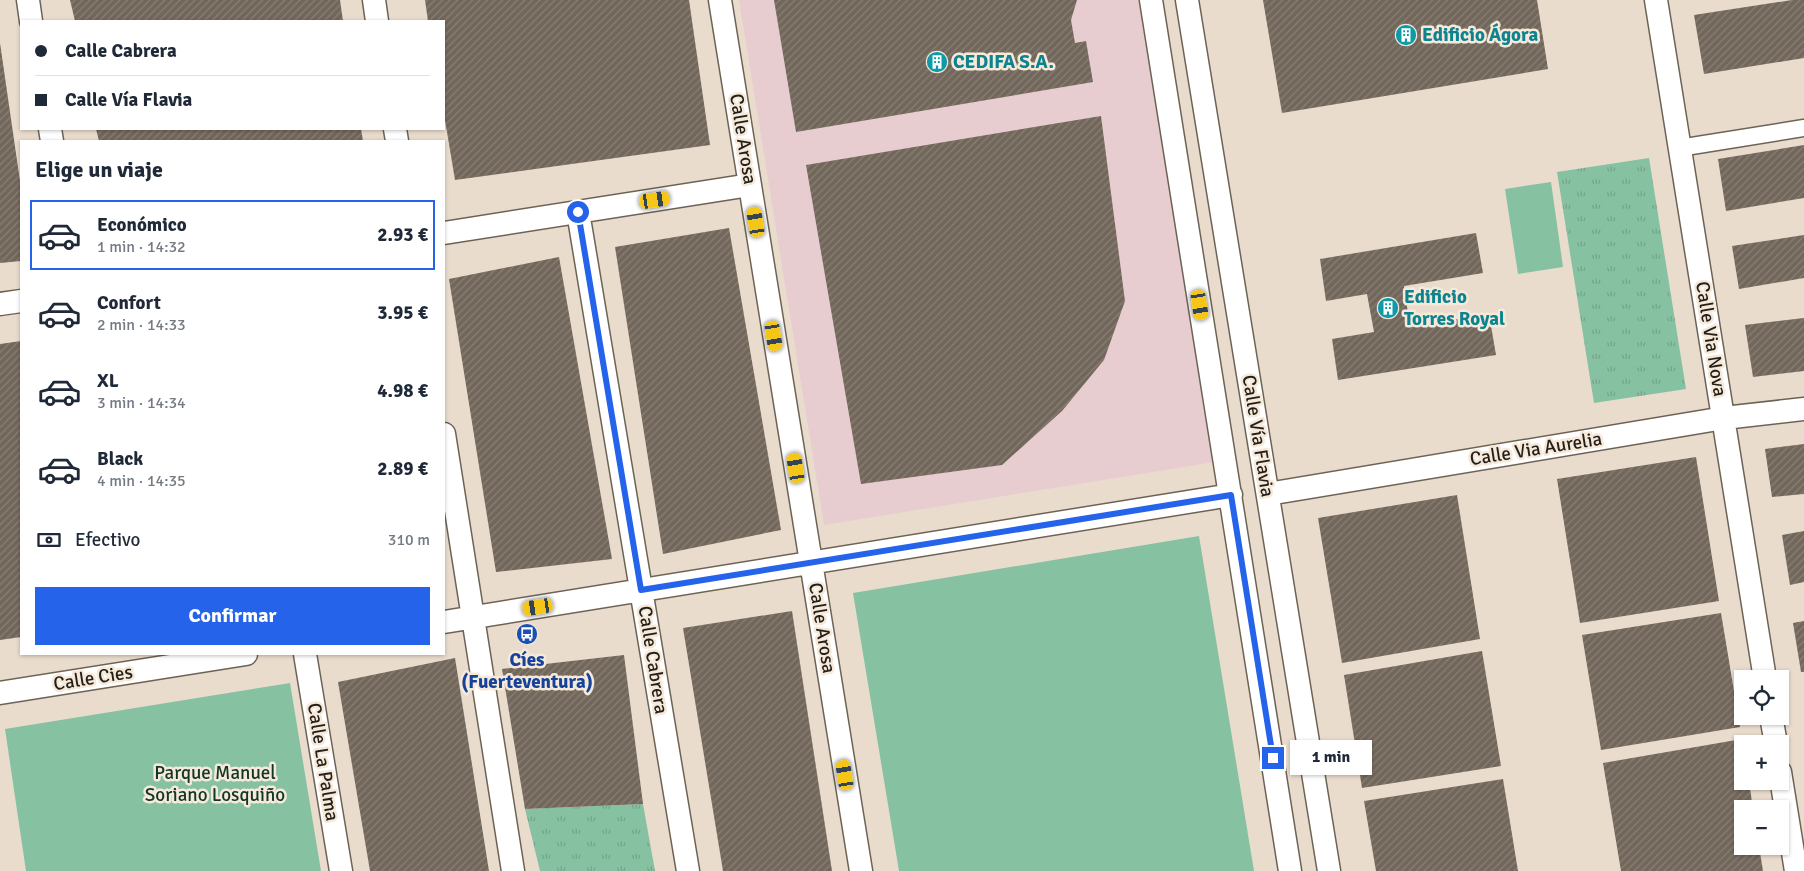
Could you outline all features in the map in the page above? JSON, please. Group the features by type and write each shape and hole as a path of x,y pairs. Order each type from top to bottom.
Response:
{"street":[{"path":"28,0 31,20"},
{"path":"374,0 377,20"},
{"name":"Calle Arosa","path":"720,0 861,871"},
{"name":"Calle Vía Flavia","path":"1151,0 1290,871"},
{"name":"Calle Vía Flavia","path":"1187,0 1329,871"},
{"name":"Calle Via Nova","path":"1656,0 1764,670"},
{"path":"1679,148 1804,128"},
{"path":"445,233 750,184"},
{"name":"Calle Cabrera","path":"578,212 688,871"},
{"path":"0,304 20,301"},
{"name":"Calle Via Aurelia","path":"1268,494 1724,418 1804,409"},
{"path":"445,440 513,871"},
{"path":"445,622 1231,495"},
{"name":"Calle Cies","path":"0,693 140,662 233,655"},
{"name":"Calle La Palma","path":"305,655 341,871"},
{"path":"1783,790 1796,871"}],"shaded area":[{"path":"739,0 1139,0 1215,462 824,525"}],"green space":[{"path":"1649,158 1686,389 1594,403 1557,172"},
{"path":"1551,182 1563,267 1518,274 1505,189"},
{"path":"1199,536 1254,871 899,871 853,593"},
{"name":"Parque Manuel Soriano Losquiño","path":"290,683 321,871 26,871 5,729"},
{"path":"643,804 655,871 540,871 525,809"}],"building":[{"path":"70,0 340,0 343,20 75,20"},
{"path":"425,0 689,0 710,145 455,180 445,120 445,20 428,20"},
{"name":"CEDIFA S.A.","path":"774,0 1077,0 1071,20 1075,43 1086,41 1093,82 796,132"},
{"name":"Edificio Ágora","path":"1263,0 1537,0 1548,69 1282,113"},
{"path":"1792,0 1804,0 1804,58 1704,74 1694,15"},
{"path":"0,43 20,181 20,261 0,263"},
{"path":"1101,116 1125,301 1104,360 1062,411 1002,465 861,484 806,165"},
{"path":"96,130 361,130 363,140 99,140"},
{"path":"1804,145 1804,198 1726,211 1718,159"},
{"path":"729,228 781,530 663,554 615,247"},
{"name":"Edificio Torres Royal","path":"1476,233 1483,273 1404,286 1410,327 1489,314 1496,355 1338,380 1332,339 1374,332 1367,294 1326,301 1320,259"},
{"path":"1804,235 1804,278 1739,289 1732,246"},
{"path":"559,257 612,559 496,572 449,279"},
{"path":"1804,318 1804,371 1753,377 1745,325"},
{"path":"20,341 20,637 0,640 0,344"},
{"path":"1804,444 1804,494 1772,497 1765,449"},
{"path":"1696,457 1719,601 1580,623 1557,479"},
{"path":"1457,495 1480,639 1342,663 1318,518"},
{"path":"1804,531 1804,582 1790,585 1782,535"},
{"path":"792,611 832,871 723,871 683,628"},
{"path":"1721,613 1734,691 1734,725 1740,725 1740,727 1601,750 1582,635"},
{"path":"1804,621 1804,672 1801,672 1793,623"},
{"path":"1482,651 1501,766 1362,788 1344,675"},
{"path":"624,655 643,804 525,809 502,669"},
{"path":"455,658 489,871 370,871 338,682"},
{"path":"1734,740 1734,790 1750,790 1752,800 1734,800 1734,855 1760,855 1763,871 1621,871 1603,763"},
{"path":"1503,779 1518,871 1376,871 1364,801"}],"place":[{"name":"Edificio Ágora","path":"1406,35"},
{"name":"CEDIFA S.A.","path":"937,62"},
{"name":"Edificio Torres Royal","path":"1388,308"},
{"name":"Cíes (Fuerteventura)","path":"527,634"}],"route":[{"path":"578,212 641,590 1231,495 1273,758"}]}
